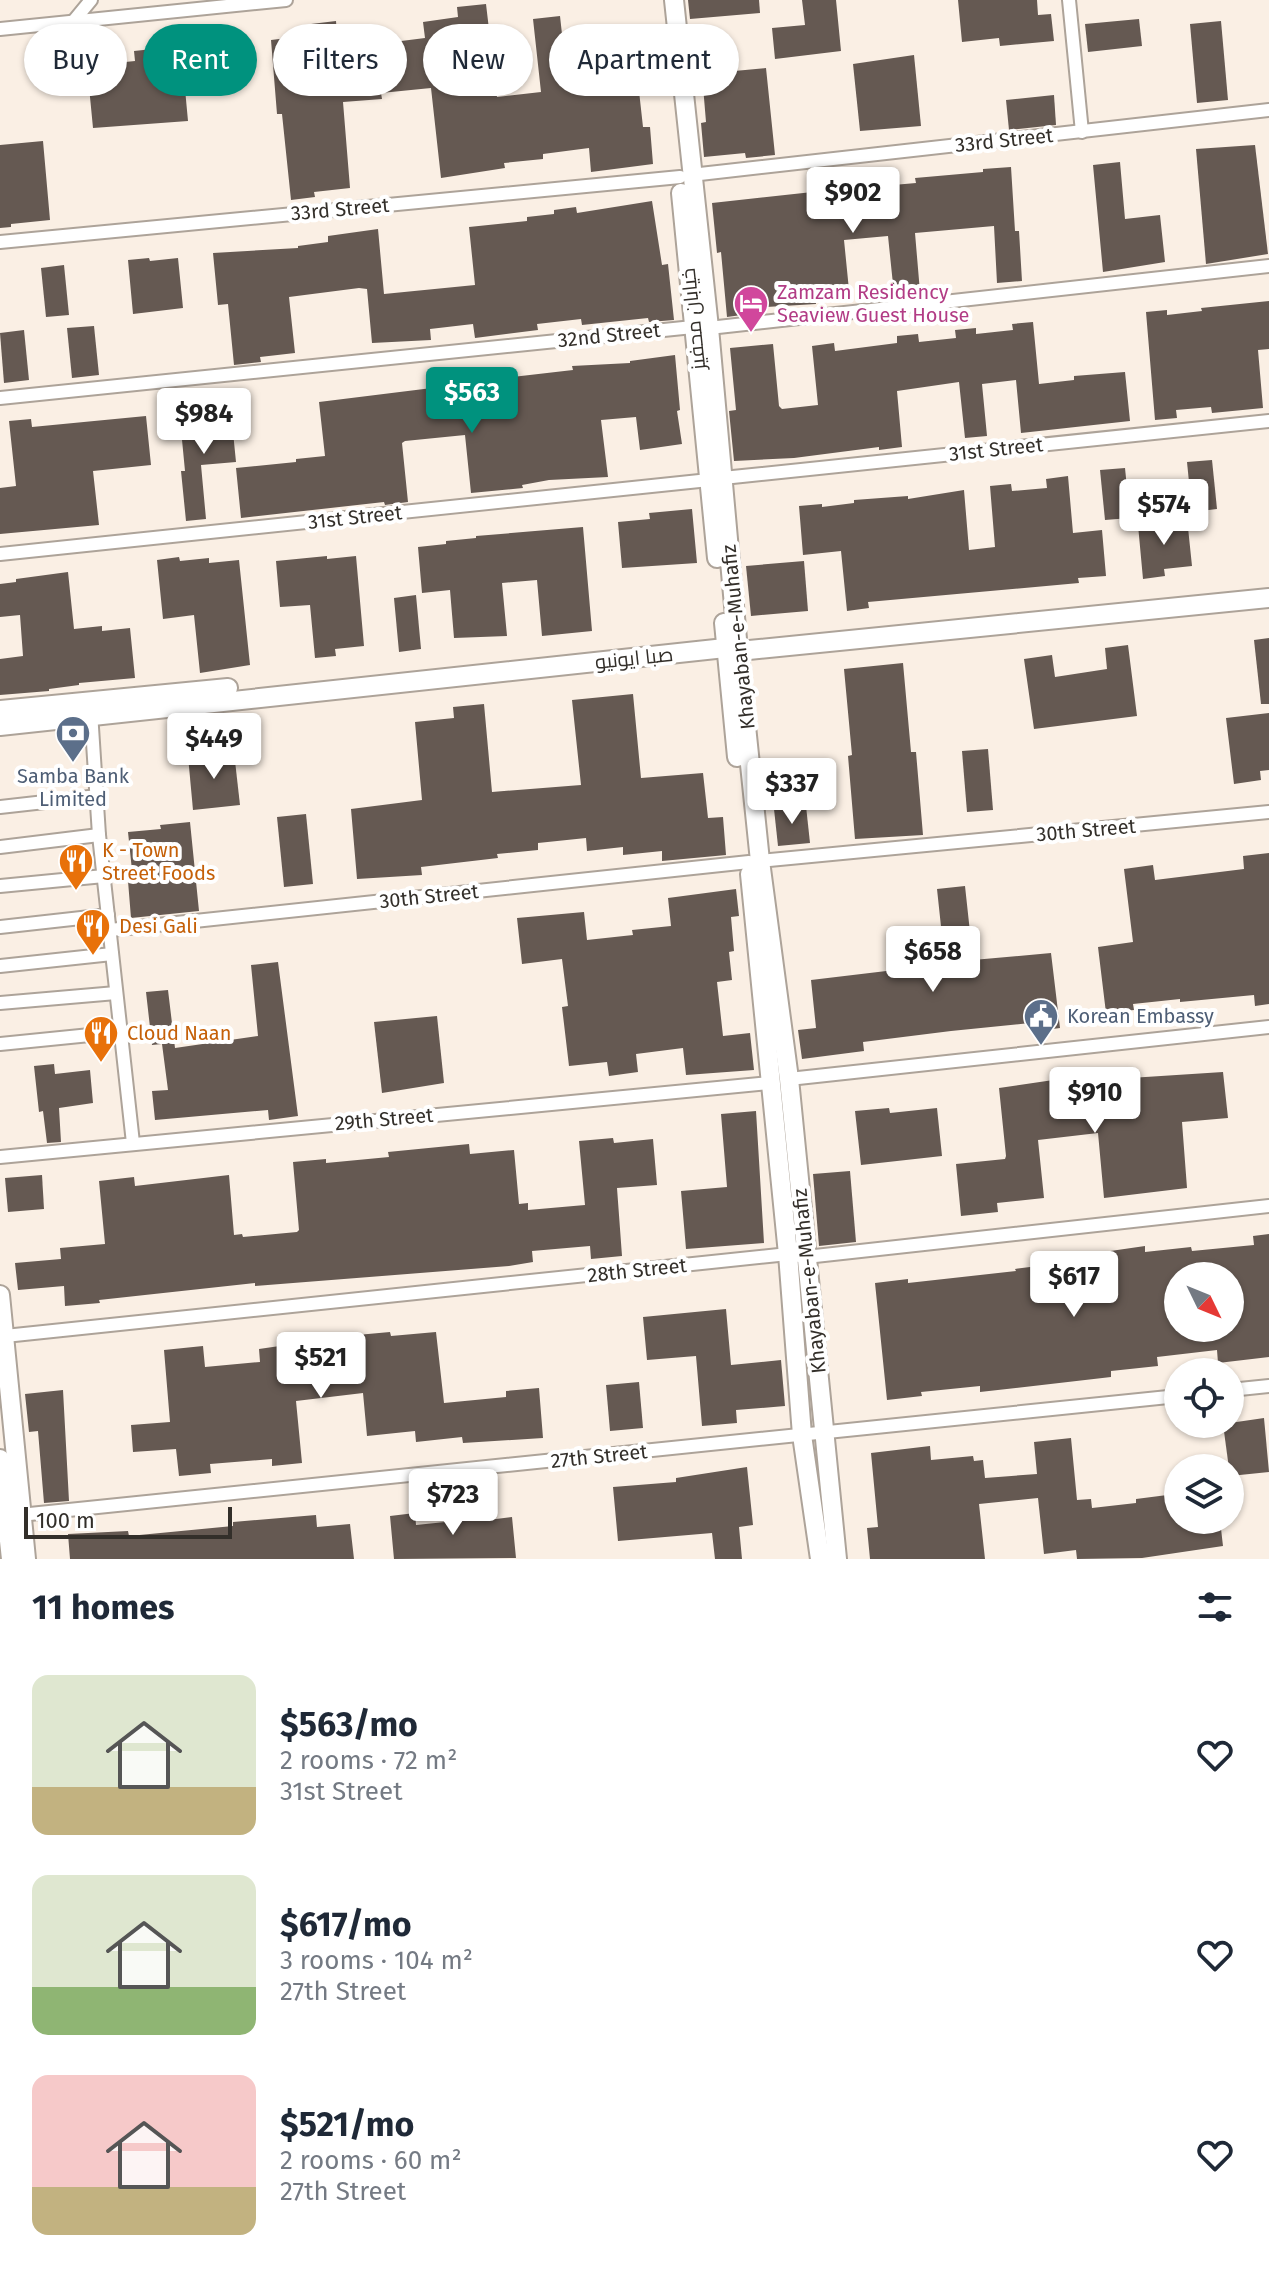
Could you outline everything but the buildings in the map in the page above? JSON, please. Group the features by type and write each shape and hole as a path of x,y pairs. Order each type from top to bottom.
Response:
{"street":[{"path":"72,23 91,0"},
{"path":"0,29 72,23 210,3 286,0"},
{"name":"خیابان محفیز","path":"662,0 685,176 732,644"},
{"path":"674,0 685,176"},
{"path":"1069,0 1082,132"},
{"name":"33rd Street","path":"0,242 685,176 1269,110"},
{"name":"32nd Street","path":"0,398 1269,266"},
{"name":"31st Street","path":"0,554 1269,421"},
{"name":"صبا ایونیو","path":"0,726 90,709 1269,586"},
{"name":"صبا ایونیو","path":"732,644 1269,598"},
{"name":"Khayaban-e-Muhafiz","path":"732,644 755,862 769,1083 824,1433 837,1559"},
{"path":"90,709 99,835 133,1143"},
{"name":"صبا ایونیو","path":"0,710 90,709"},
{"path":"0,807 98,796"},
{"name":"30th Street","path":"110,930 1269,812"},
{"path":"0,847 99,835"},
{"name":"Khayaban-e-Muhafiz","path":"755,862 789,1079 802,1435 820,1559"},
{"path":"0,886 104,876"},
{"path":"0,927 108,915"},
{"path":"0,966 112,954"},
{"path":"0,1003 116,993"},
{"path":"789,1079 1269,1027"},
{"path":"0,1044 120,1032"},
{"name":"29th Street","path":"0,1157 769,1083"},
{"name":"28th Street","path":"5,1336 1269,1206"},
{"path":"0,1295 5,1336 11,1559"},
{"path":"1244,1389 1269,1386"},
{"name":"27th Street","path":"9,1516 1164,1397"},
{"path":"0,1459 9,1516 26,1559"}],"place":[{"name":"Zamzam Residency Seaview Guest House","path":"751,334"},
{"name":"Samba Bank Limited","path":"73,764"},
{"name":"K - Town Street Foods","path":"76,892"},
{"name":"Desi Gali","path":"93,957"},
{"name":"Korean Embassy","path":"1041,1047"},
{"name":"Cloud Naan","path":"101,1064"}]}
